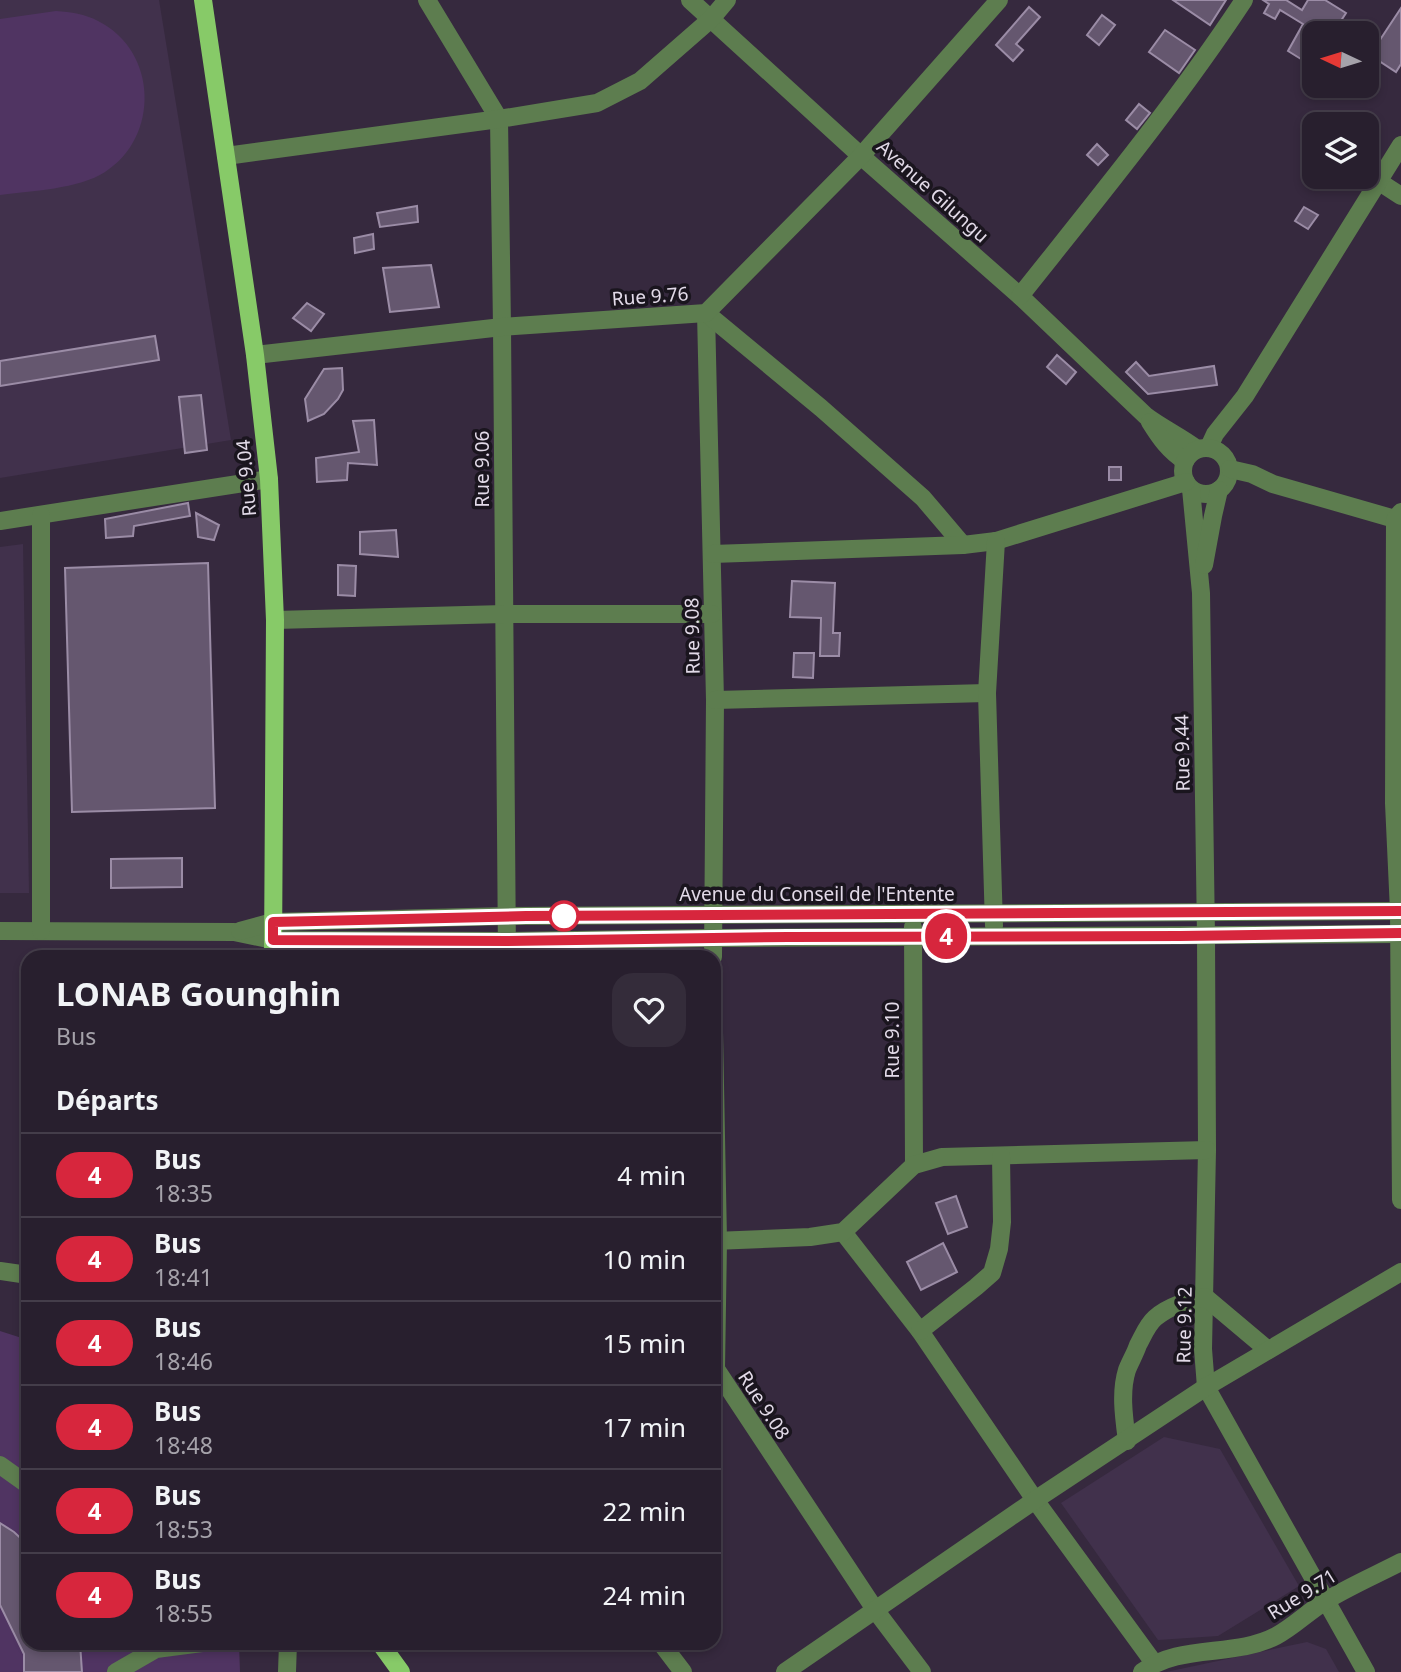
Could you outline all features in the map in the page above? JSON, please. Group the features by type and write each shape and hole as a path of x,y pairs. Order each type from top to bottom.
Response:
{"main road":[{"name":"Rue 9.04","path":"203,0 255,355 269,479 275,620 273,940"},
{"path":"385,1650 401,1672"}],"street":[{"path":"427,0 499,119"},
{"name":"Avenue Gilungu","path":"690,0 1020,296 1146,416 1183,439 1197,452"},
{"path":"226,156 597,103 640,81 711,19 727,0"},
{"name":"Rue 9.76","path":"255,355 502,327 706,313 861,156 999,0"},
{"path":"1020,296 1152,128 1244,0"},
{"name":"Rue 9.06","path":"499,119 507,949"},
{"path":"1379,179 1401,145"},
{"path":"1379,182 1401,196"},
{"path":"1201,593 1188,485 1183,472 1245,396 1373,189"},
{"path":"706,313 821,408 923,498 964,545"},
{"name":"Rue 9.08","path":"706,313 715,700 713,950"},
{"path":"1201,593 1204,563 1225,475 1228,439 1245,396"},
{"path":"1197,452 1218,450 1225,475"},
{"path":"1188,485 1200,494 1210,494 1225,475 1252,474 1273,484 1398,516 1394,803 1400,911 1401,1200"},
{"path":"0,521 269,479"},
{"path":"712,554 964,545 996,541 1188,485"},
{"path":"41,515 41,931"},
{"path":"995,936 987,693 996,541"},
{"name":"Rue 9.44","path":"1201,593 1206,936"},
{"path":"275,620 504,614 712,614"},
{"path":"715,700 987,693"},
{"name":"Avenue du Conseil de l'Entente","path":"273,940 507,916 1400,911"},
{"name":"Rue 9.10","path":"913,914 914,1165"},
{"name":"Avenue du Conseil de l'Entente","path":"0,931 234,932 273,940 507,949 712,938 1400,933"},
{"name":"Rue 9.12","path":"1206,936 1207,1150 1203,1349 1206,1387 1366,1672"},
{"path":"721,1241 810,1237 843,1232 914,1165 942,1157 1207,1150"},
{"path":"920,1331 992,1273 999,1250 1002,1222 1001,1156"},
{"path":"843,1232 920,1331 1148,1667"},
{"path":"0,1271 21,1274"},
{"path":"785,1672 1035,1500 1206,1387 1401,1272"},
{"path":"1127,1441 1124,1409 1127,1371 1146,1329 1155,1318 1186,1301 1205,1297 1268,1350"},
{"name":"Rue 9.08","path":"721,1379 876,1611 922,1672"},
{"path":"0,1465 21,1480"},
{"name":"Rue 9.71","path":"1148,1667 1187,1654 1248,1645 1275,1636 1325,1601 1401,1562"},
{"path":"116,1672 154,1650"},
{"path":"286,1672 288,1650"},
{"path":"667,1650 683,1672"}],"shaded area":[{"path":"0,0 159,0 231,440 0,478"},
{"path":"56,11 98,21 118,35 132,52 141,73 145,95 143,117 136,138 123,157 94,178 69,186 0,195 0,19"},
{"path":"23,544 29,893 0,893 0,547"},
{"path":"0,1331 21,1338 21,1650 239,1650 240,1672 0,1672"},
{"path":"1164,1437 1220,1449 1299,1586 1218,1636 1158,1640 1061,1503"},
{"path":"1307,1642 1326,1649 1339,1672 1166,1672"}],"building":[{"path":"1173,0 1226,0 1210,25"},
{"path":"1263,0 1286,0 1302,10 1308,0 1325,0 1346,13 1341,21 1302,21 1302,23 1280,10 1275,19 1264,13 1269,4"},
{"path":"1029,7 1040,17 1016,44 1023,50 1013,61 996,45"},
{"path":"1401,8 1401,64 1396,72 1379,61 1379,41"},
{"path":"1102,15 1115,25 1099,45 1087,35"},
{"path":"1302,26 1302,60 1288,51"},
{"path":"1165,30 1195,50 1179,73 1149,52"},
{"path":"1139,104 1150,113 1137,129 1126,120"},
{"path":"1097,144 1108,155 1098,165 1087,155"},
{"path":"417,206 418,222 380,227 377,213"},
{"path":"1304,207 1318,215 1308,229 1295,221"},
{"path":"373,234 374,249 355,253 354,238"},
{"path":"431,265 439,307 390,312 383,268"},
{"path":"307,303 324,314 311,331 293,318"},
{"path":"155,336 159,360 0,386 0,361"},
{"path":"1057,355 1076,372 1066,384 1047,367"},
{"path":"1136,362 1149,376 1214,366 1217,385 1148,394 1126,372"},
{"path":"342,368 343,390 338,399 324,414 308,421 305,399 324,369"},
{"path":"201,395 207,450 185,453 179,397"},
{"path":"374,420 377,465 348,463 347,480 317,482 316,458 359,452 353,421"},
{"path":"1109,467 1121,467 1121,480 1109,480"},
{"path":"188,503 190,516 134,526 133,536 106,538 105,519"},
{"path":"196,513 219,525 214,540 198,537"},
{"path":"396,530 398,557 360,554 360,532"},
{"path":"208,563 215,808 72,812 65,568"},
{"path":"338,565 356,566 355,596 338,595"},
{"path":"792,581 835,583 833,633 840,633 839,656 820,656 821,618 790,617"},
{"path":"794,653 814,653 813,678 793,677"},
{"path":"182,858 182,887 111,888 111,859"},
{"path":"956,1196 967,1227 948,1234 936,1203"},
{"path":"943,1243 957,1272 921,1290 907,1262"},
{"path":"0,1523 21,1538 21,1648 0,1605"},
{"path":"22,1650 80,1650 82,1672 24,1672"}],"bus line":[{"name":"4","path":"1401,911 526,916 273,922 273,940 507,941 1401,933"}]}
